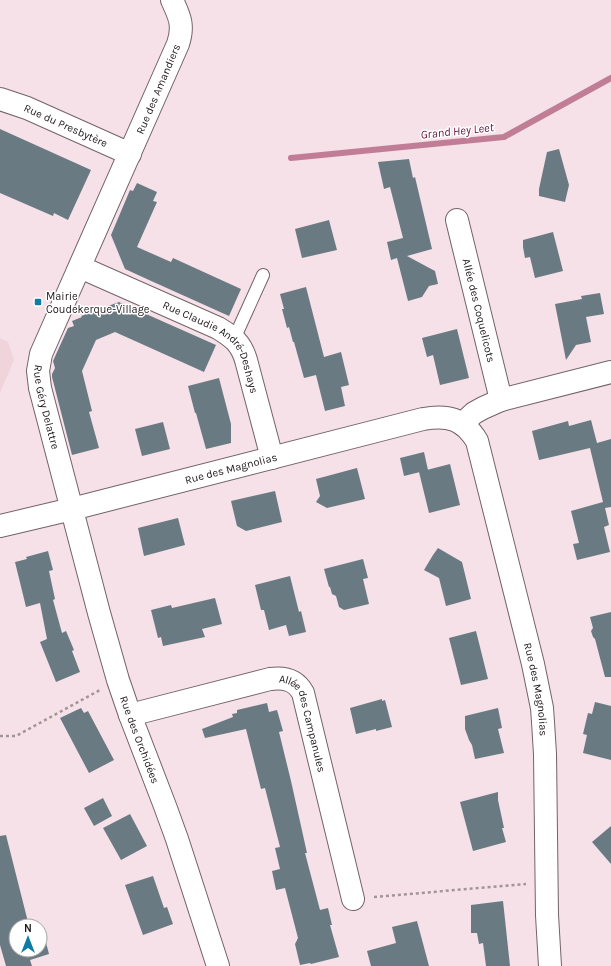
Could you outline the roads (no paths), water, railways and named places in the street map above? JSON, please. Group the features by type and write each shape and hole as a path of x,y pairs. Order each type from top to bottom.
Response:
{"street":[{"name":"Rue des Amandiers","path":"130,154 181,37 181,21 172,0"},
{"name":"Rue du Presbytère","path":"0,100 27,108 130,154"},
{"name":"Rue Géry Delattre","path":"72,509 40,388 38,371 41,354 130,154"},
{"name":"Allée des Coquelicots","path":"456,220 501,400"},
{"name":"Rue Claudie André-Deshays","path":"80,267 218,328 234,339 243,351 246,360 272,458"},
{"path":"462,424 483,408 501,400 611,372"},
{"name":"Rue des Magnolias","path":"0,526 423,419 440,418 455,420 468,428 477,441 539,692 545,754 546,882 550,966"},
{"name":"Rue des Orchidées","path":"72,509 118,680 167,812 218,966"},
{"name":"Allée des Campanules","path":"130,715 270,679 284,678 296,684 303,693 353,899"}],"lane":[{"path":"234,339 263,275"}],"waterway":[{"name":"Grand Hey Leet","path":"291,158 504,137 611,78"}],"place":[{"name":"Mairie Coudekerque-Village","path":"38,302"}]}
